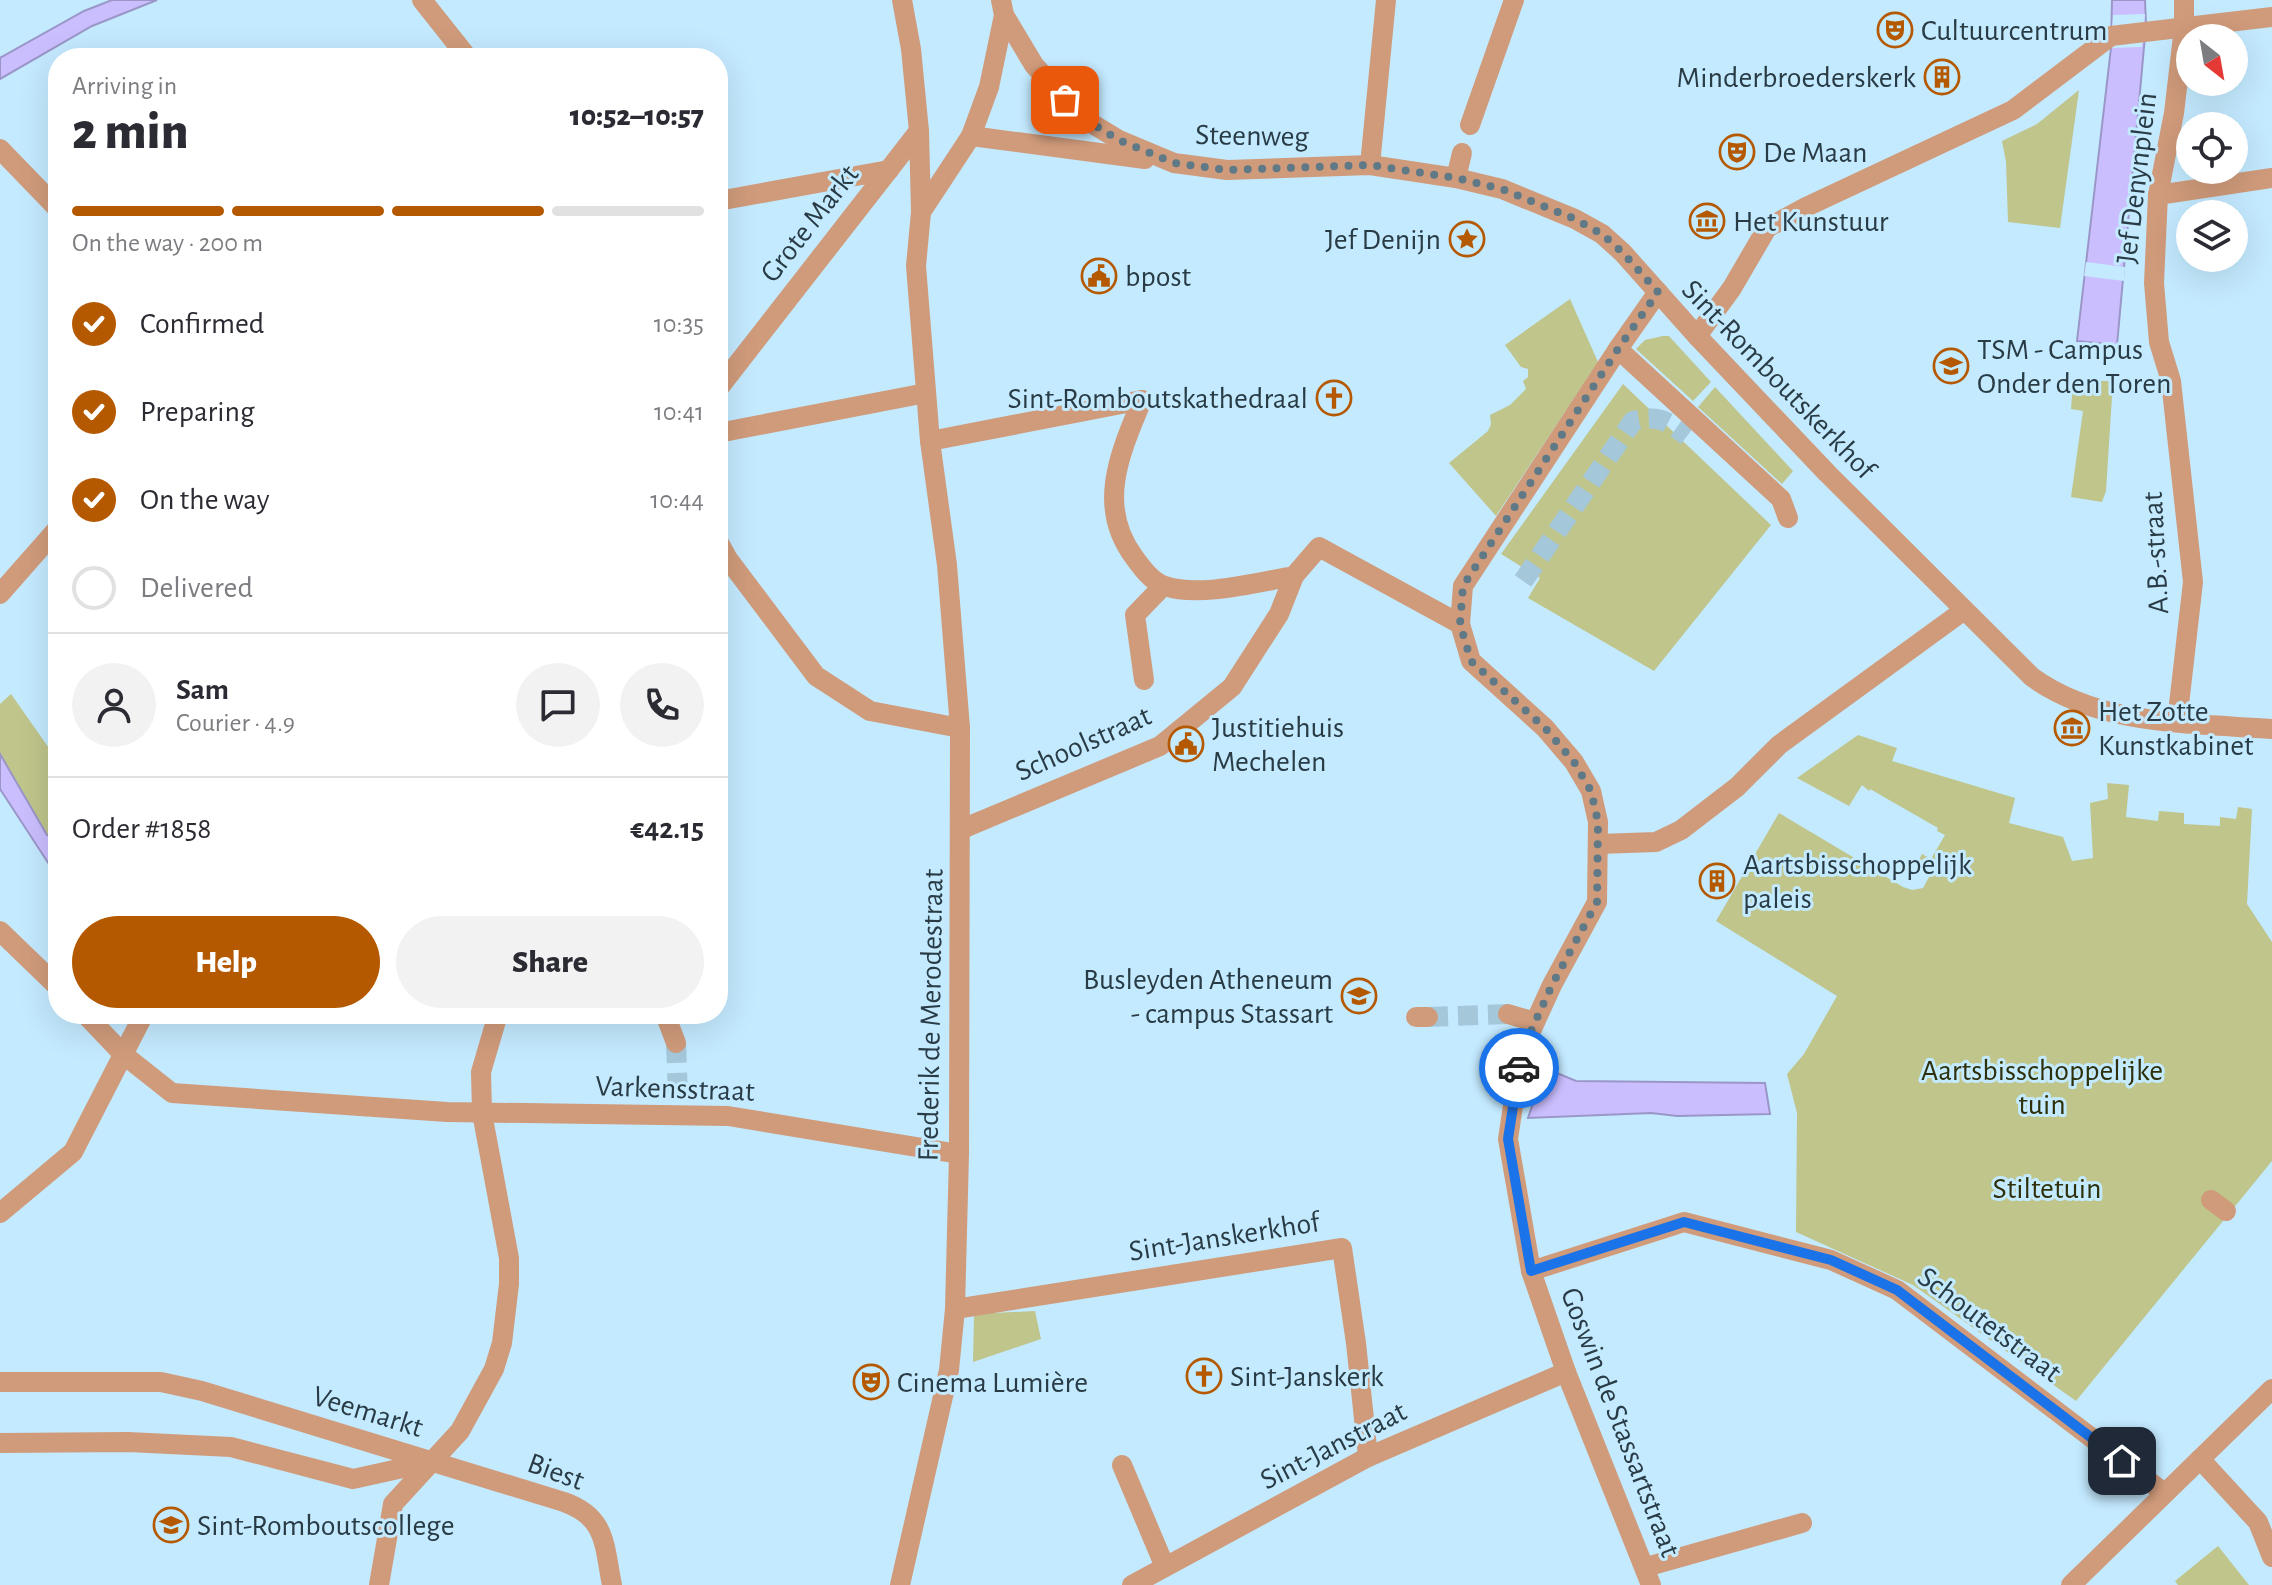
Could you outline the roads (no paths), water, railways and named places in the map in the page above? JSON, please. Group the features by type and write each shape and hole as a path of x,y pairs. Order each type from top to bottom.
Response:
{"street":[{"path":"422,0 460,48"},
{"path":"1370,165 1386,0"},
{"path":"1470,125 1514,0"},
{"name":"Jef Denynplein","path":"2184,0 2184,24"},
{"path":"902,1 911,49 919,131 921,212 916,266 930,441 1142,400 1122,449 1115,478 1113,510 1125,545 1145,572 1163,586 1213,589 1294,576 1319,547 1460,624"},
{"name":"Steenweg","path":"971,136 989,87 1003,8"},
{"name":"Steenweg","path":"1003,8 1034,65 1081,117 1119,140 1174,163 1227,170 1370,165 1456,178 1502,189 1588,226 1623,253 1658,292"},
{"path":"2216,24 2272,17"},
{"path":"1697,336 1732,288 1767,228 2013,110 2111,36 2176,29"},
{"name":"Jef Denynplein","path":"2171,381 2159,342 2154,283 2158,195 2176,96"},
{"name":"Grote Markt","path":"728,376 919,131"},
{"path":"921,212 971,136 1174,163"},
{"path":"0,149 48,199"},
{"path":"1456,178 1462,153"},
{"name":"Grote Markt","path":"728,199 889,170"},
{"path":"2158,195 2272,178"},
{"name":"Sint-Romboutskerkhof","path":"1460,624 1463,586 1658,292 1827,473 1963,611 2032,677 2050,690 2104,712 2177,722 2272,729"},
{"path":"1618,349 1781,499 1788,518"},
{"name":"A.B.-straat","path":"2171,381 2193,582 2177,722"},
{"path":"728,431 926,393"},
{"name":"Frederik de Merodestraat","path":"900,1585 949,1370 955,1309 949,1152 962,829 960,728 947,565 930,441"},
{"path":"0,594 48,539"},
{"path":"728,559 816,676 870,711 960,728"},
{"name":"Schoolstraat","path":"962,829 1160,746 1232,687 1279,614 1294,576"},
{"path":"1144,680 1135,615 1163,586"},
{"path":"1599,844 1656,842 1681,830 1737,787 1779,745 1963,611"},
{"name":"Goswin de Stassartstraat","path":"1460,624 1471,661 1545,728 1574,762 1591,791 1598,822 1597,902 1521,1053 1508,1139 1531,1271 1566,1372 1648,1576"},
{"path":"0,931 48,977"},
{"path":"1508,1014 1535,1022"},
{"name":"Varkensstraat","path":"95,1024 124,1055 172,1093 482,1113 678,1106 949,1152"},
{"path":"0,1213 73,1152 139,1024"},
{"path":"379,1585 393,1504 460,1431 494,1369 502,1343 509,1258 482,1113 481,1072 495,1024"},
{"path":"669,1024 676,1043"},
{"name":"Schoutetstraat","path":"1531,1271 1684,1222 1831,1260 1897,1290 2163,1492"},
{"name":"Sint-Janskerkhof","path":"955,1309 1342,1248 1368,1457"},
{"name":"Sint-Janstraat","path":"1132,1585 1368,1457 1566,1372"},
{"name":"Veemarkt","path":"0,1382 161,1382 202,1391 431,1462"},
{"path":"2071,1585 2272,1389"},
{"name":"Veemarkt","path":"0,1443 128,1442 231,1447 353,1479 431,1462"},
{"path":"2200,1459 2265,1515 2272,1557"},
{"name":"Biest","path":"431,1462 580,1508 601,1530 612,1585"},
{"path":"1122,1465 1165,1567"},
{"path":"1648,1576 1802,1523"}],"tunnel":[{"path":"1523,581 1633,421 1662,420 1687,436"},
{"path":"1428,1017 1508,1014"},
{"path":"676,1043 678,1097"}],"place":[{"name":"Cultuurcentrum","path":"1895,30"},
{"name":"Minderbroederskerk","path":"1942,77"},
{"name":"De Maan","path":"1737,152"},
{"name":"Het Kunstuur","path":"1707,221"},
{"name":"Jef Denijn","path":"1467,239"},
{"name":"bpost","path":"1099,276"},
{"name":"TSM - Campus Onder den Toren","path":"1951,366"},
{"name":"Sint-Romboutskathedraal","path":"1334,398"},
{"name":"Het Zotte Kunstkabinet","path":"2072,728"},
{"name":"Justitiehuis Mechelen","path":"1186,744"},
{"name":"Aartsbisschoppelijk paleis","path":"1717,881"},
{"name":"Busleyden Atheneum - campus Stassart","path":"1359,996"},
{"name":"Sint-Janskerk","path":"1204,1376"},
{"name":"Cinema Lumière","path":"871,1382"},
{"name":"Sint-Romboutscollege","path":"171,1525"}],"park label":[{"name":"Aartsbisschoppelijke tuin","path":"2042,1087"},
{"name":"Stiltetuin","path":"2047,1188"}]}
